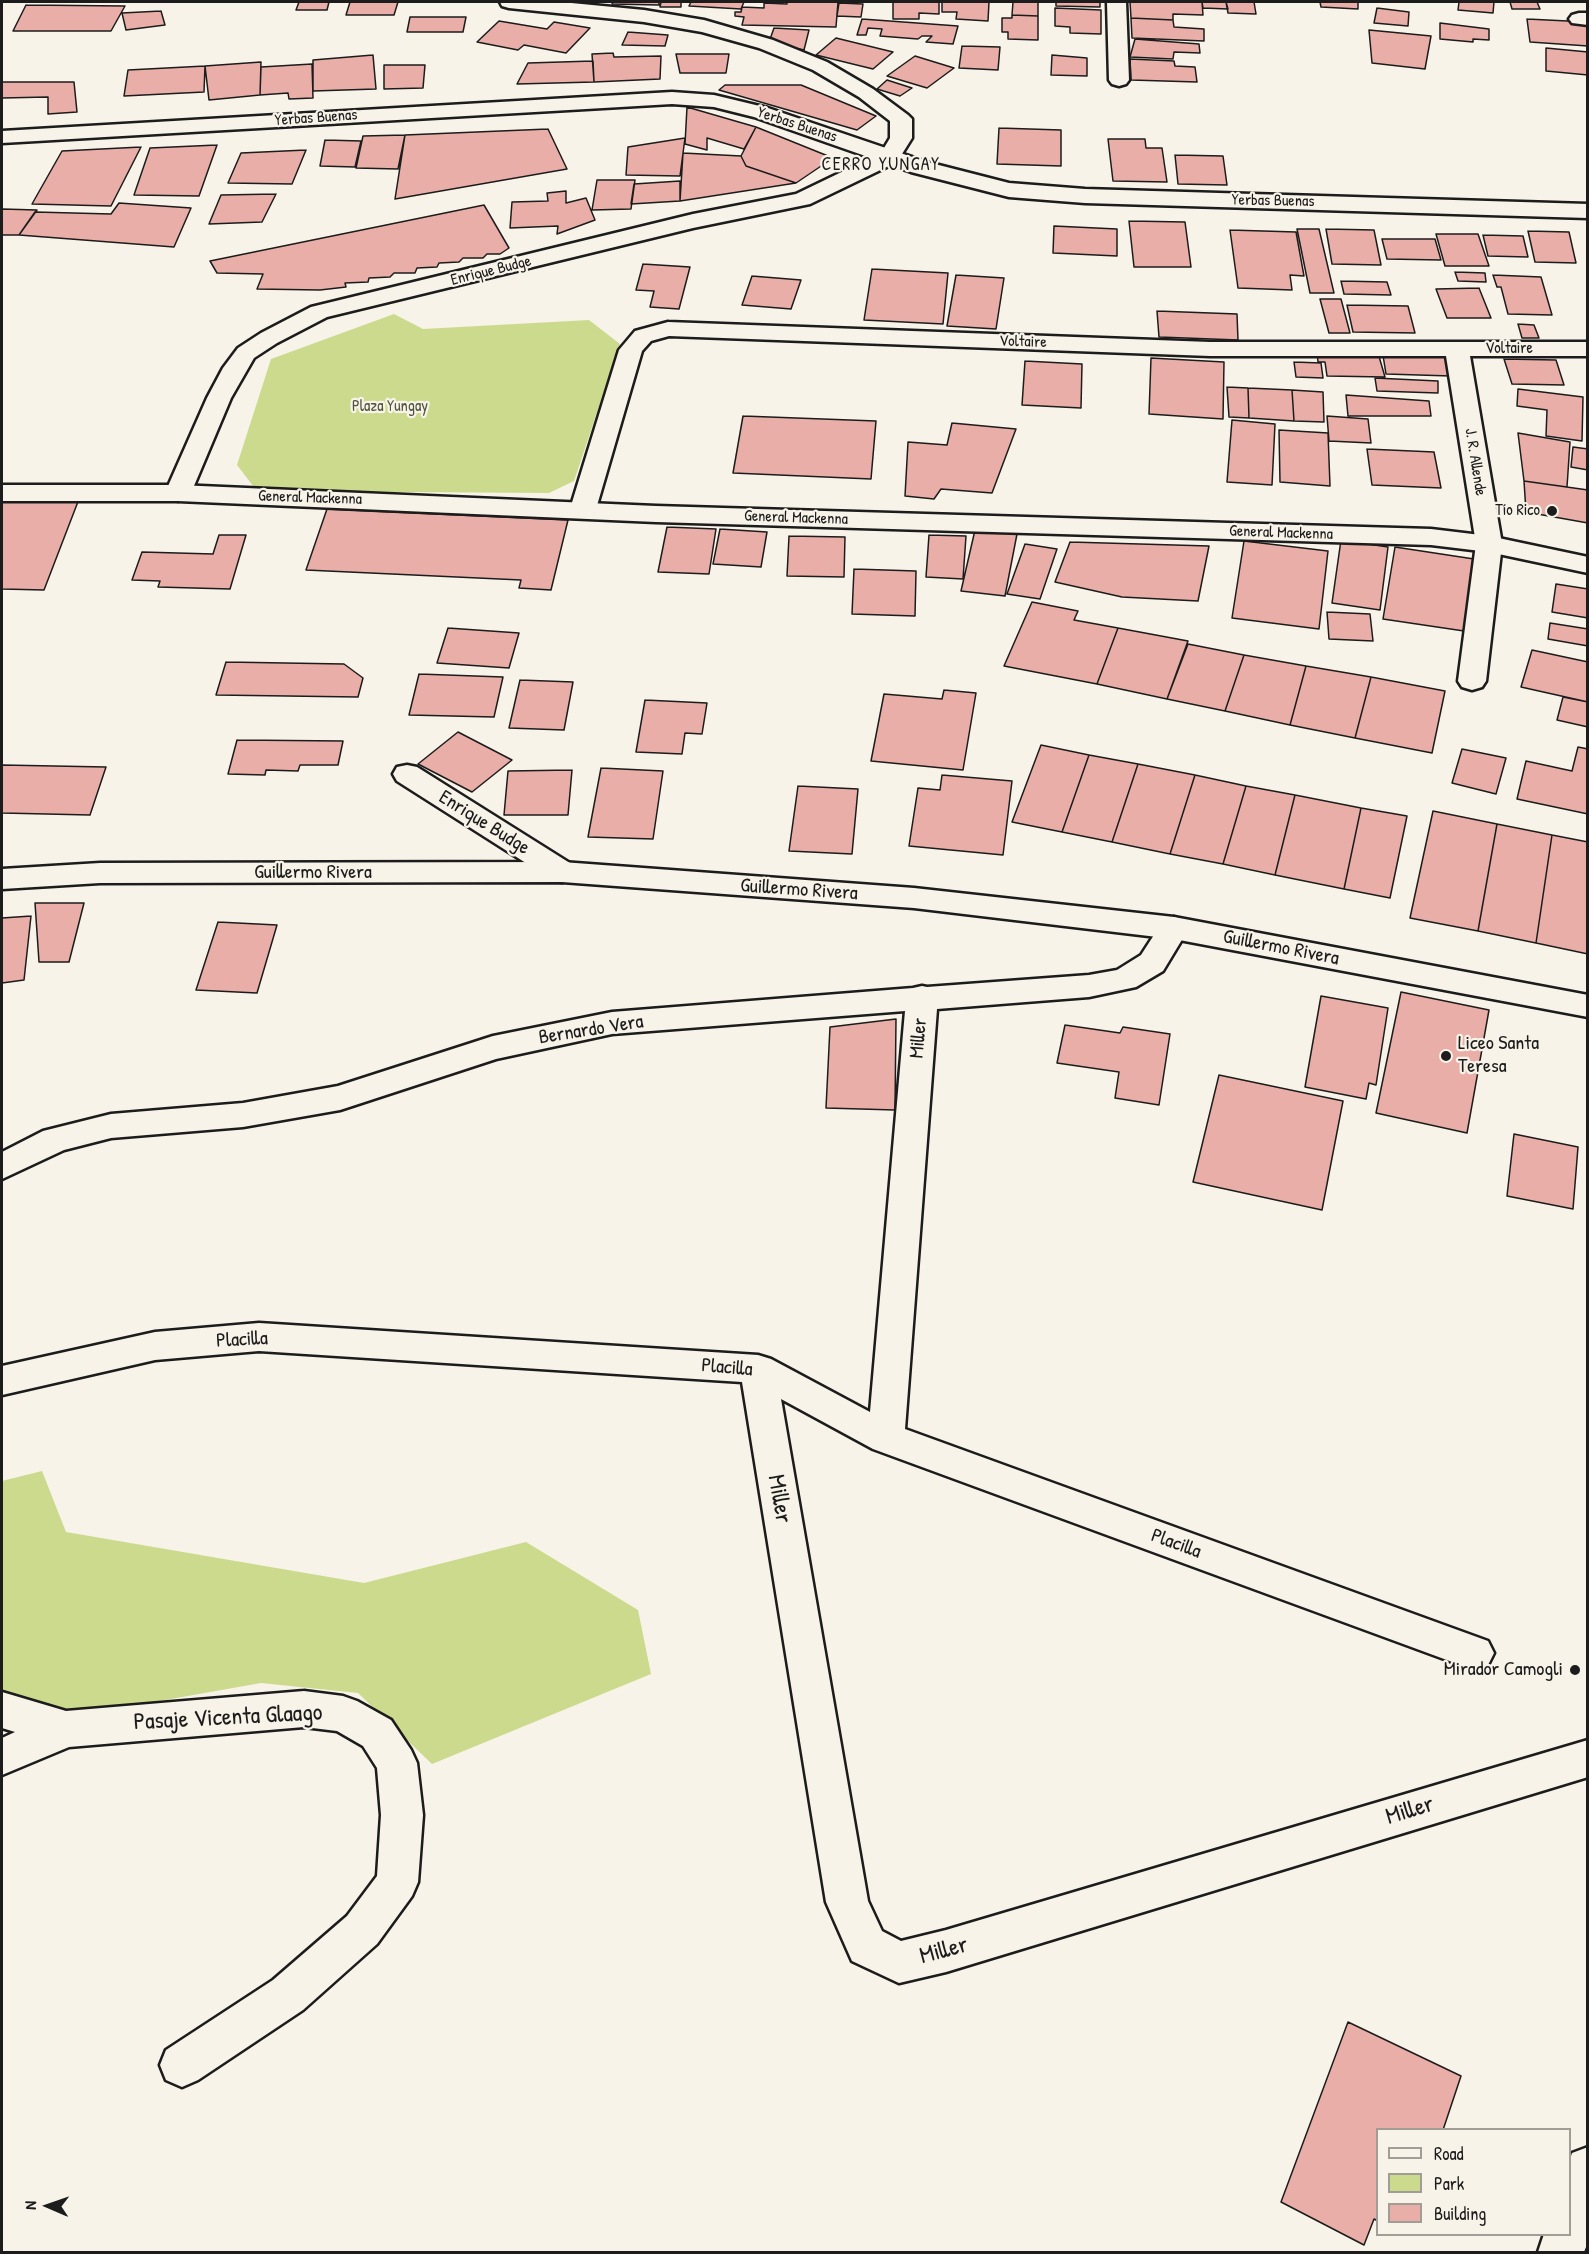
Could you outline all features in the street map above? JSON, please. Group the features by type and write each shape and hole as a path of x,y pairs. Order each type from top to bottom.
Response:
{"street":[{"path":"509,2 584,8 704,27 766,45 820,66 866,93 901,119 901,138 889,157"},
{"path":"1116,2 1119,80"},
{"name":"Yerbas Buenas","path":"2,137 672,98 714,100 761,112 919,167 1009,190 1085,196 1587,211"},
{"name":"Enrique Budge","path":"178,493 219,398 246,353 269,338 319,312 693,221 802,199 889,157"},
{"name":"Voltaire","path":"583,509 631,350 643,336 668,330 1210,349 1587,349"},
{"name":"J. R. Allende","path":"1457,350 1489,544 1472,681"},
{"name":"General Mackenna","path":"2,493 178,493 583,509 668,515 1431,537 1489,544 1587,565"},
{"name":"Enrique Budge","path":"407,774 562,872"},
{"name":"Guillermo Rivera","path":"2,879 100,873 562,872 914,898 1174,928 1587,1006"},
{"name":"Bernardo Vera","path":"2,1166 56,1140 111,1126 243,1114 340,1098 493,1048 612,1023 922,997 1089,986 1125,979 1152,963 1174,928"},
{"name":"Miller","path":"886,1438 922,997"},
{"name":"Placilla","path":"2,1381 155,1346 259,1337 758,1369 886,1438 1474,1653"},
{"name":"Miller","path":"758,1369 847,1902 867,1946 899,1962 946,1951 1587,1758"},
{"name":"Pasaje Vicenta Glaago","path":"66,1729 304,1709 343,1714 377,1733 398,1763 402,1815 397,1882 362,1930 288,1995 182,2065"},
{"path":"2,1710 66,1729"},
{"path":"2,1757 66,1729"},
{"path":"1571,2219 1587,2169"},
{"path":"1561,2253 1566,2236"}],"green space":[{"name":"Plaza Yungay","path":"394,314 423,329 589,320 620,344 574,481 549,493 257,491 237,465 271,359"},
{"path":"42,1471 66,1532 364,1583 526,1542 638,1610 651,1674 432,1764 358,1693 261,1683 58,1719 2,1693 2,1481"}],"building":[{"path":"299,2 329,2 327,10 296,10"},
{"path":"350,2 398,2 394,15 346,15"},
{"path":"613,2 659,2 659,5 612,4"},
{"path":"661,2 681,2 681,7 660,7"},
{"path":"691,2 744,2 741,9 689,6"},
{"path":"787,2 838,2 836,27 742,25 744,17 735,16 735,12 741,12 742,7 764,8 764,3 787,4"},
{"path":"893,2 939,2 939,14 919,13 919,19 893,19"},
{"path":"942,2 989,2 988,21 956,19 957,12 942,12"},
{"path":"1013,2 1038,2 1038,16 1012,15"},
{"path":"1056,2 1100,2 1100,7 1056,6"},
{"path":"1130,2 1202,2 1203,15 1173,14 1173,20 1131,18"},
{"path":"1202,2 1226,2 1228,9 1203,8"},
{"path":"1226,2 1254,2 1256,14 1228,13"},
{"path":"1320,2 1358,2 1358,9 1321,7"},
{"path":"1459,2 1494,2 1493,13 1458,10"},
{"path":"1510,2 1537,2 1540,9 1512,9"},
{"path":"839,3 863,4 861,17 837,16"},
{"path":"26,5 125,6 111,31 13,31"},
{"path":"1055,8 1101,10 1101,34 1070,33 1070,27 1055,26"},
{"path":"1377,8 1409,12 1408,26 1374,23"},
{"path":"161,11 165,25 126,30 122,13"},
{"path":"1012,15 1038,16 1038,40 1008,39 1008,32 1002,32 1002,18 1012,18"},
{"path":"410,17 466,17 463,32 407,32"},
{"path":"1131,18 1173,20 1174,27 1204,29 1204,41 1132,38"},
{"path":"862,19 958,26 953,44 926,42 932,36 922,36 918,39 880,36 882,29 868,28 866,35 857,35"},
{"path":"1527,19 1588,22 1588,46 1530,42"},
{"path":"499,21 547,29 554,22 590,28 566,53 524,45 518,50 477,42"},
{"path":"1440,23 1489,29 1489,40 1473,39 1473,42 1440,39"},
{"path":"774,28 809,30 804,50 769,42"},
{"path":"1369,30 1431,36 1425,69 1372,63"},
{"path":"628,32 668,35 665,46 622,45"},
{"path":"836,38 893,52 873,69 816,55"},
{"path":"1135,39 1199,44 1200,53 1174,52 1173,59 1130,57"},
{"path":"962,46 1000,47 998,70 959,68"},
{"path":"1546,48 1588,52 1588,75 1546,71"},
{"path":"613,53 614,57 661,56 660,79 594,82 592,54"},
{"path":"676,54 729,54 726,73 680,73"},
{"path":"373,55 376,89 313,91 313,60"},
{"path":"1052,55 1087,58 1087,76 1051,75"},
{"path":"915,56 954,68 927,88 887,76"},
{"path":"1130,59 1174,61 1175,66 1195,67 1197,82 1131,80"},
{"path":"593,61 594,82 517,84 528,63"},
{"path":"261,62 260,95 209,100 205,66"},
{"path":"312,64 313,98 289,99 288,93 260,95 261,67"},
{"path":"384,65 425,65 423,88 384,89"},
{"path":"205,66 204,92 124,96 128,70"},
{"path":"887,80 912,88 900,96 877,89"},
{"path":"2,82 74,82 77,112 48,114 48,97 2,98"},
{"path":"725,85 801,85 876,116 857,130 719,90"},
{"path":"687,107 756,127 744,149 707,138 707,150 685,144"},
{"path":"756,127 833,158 796,183 746,166 741,156"},
{"path":"999,128 1061,130 1061,166 997,164"},
{"path":"548,129 567,169 395,199 405,135"},
{"path":"405,135 398,169 356,168 363,136"},
{"path":"685,138 680,176 626,175 628,147"},
{"path":"1108,139 1145,139 1146,148 1162,148 1167,182 1113,181"},
{"path":"325,140 361,141 355,167 320,166"},
{"path":"217,145 199,196 134,195 150,148"},
{"path":"141,147 111,206 32,204 62,151"},
{"path":"306,150 292,184 228,183 241,153"},
{"path":"683,153 741,156 746,166 796,183 680,201"},
{"path":"1175,155 1223,156 1227,185 1178,184"},
{"path":"597,180 635,180 631,209 592,210"},
{"path":"680,181 680,201 631,204 634,184"},
{"path":"566,191 566,203 586,198 595,220 557,234 558,226 510,228 512,202 548,201 547,193"},
{"path":"276,194 262,222 209,224 221,195"},
{"path":"119,203 191,208 174,247 19,235 35,212 111,214"},
{"path":"484,205 509,248 500,254 487,254 483,258 463,258 459,262 439,263 437,267 417,268 415,273 394,273 390,277 369,278 368,282 345,283 346,287 320,290 257,289 263,274 217,273 210,261"},
{"path":"2,209 37,210 19,235 2,235"},
{"path":"1129,221 1185,222 1191,267 1134,267"},
{"path":"1054,226 1117,229 1117,256 1053,253"},
{"path":"1297,229 1319,229 1334,293 1310,293"},
{"path":"1326,229 1374,230 1381,265 1332,264"},
{"path":"1230,230 1296,232 1304,276 1290,275 1292,290 1238,288"},
{"path":"1528,231 1569,232 1576,263 1535,262"},
{"path":"1436,234 1478,234 1489,266 1445,266"},
{"path":"1483,235 1523,236 1528,257 1488,256"},
{"path":"1382,239 1435,239 1441,260 1387,259"},
{"path":"643,264 690,267 679,309 650,307 654,291 636,290"},
{"path":"872,269 948,273 943,324 864,320"},
{"path":"1455,272 1485,273 1486,282 1458,281"},
{"path":"956,275 1004,278 996,329 947,326"},
{"path":"1493,275 1541,277 1552,315 1508,314 1501,287 1497,287"},
{"path":"752,276 801,280 791,309 742,305"},
{"path":"1341,281 1387,282 1391,295 1344,294"},
{"path":"1479,288 1491,318 1447,318 1436,289"},
{"path":"1320,299 1341,299 1350,333 1329,333"},
{"path":"1347,305 1408,306 1415,333 1353,332"},
{"path":"1157,311 1237,314 1238,340 1159,337"},
{"path":"1518,324 1534,325 1539,338 1522,338"},
{"path":"1381,343 1445,346 1451,376 1386,374"},
{"path":"1317,353 1378,353 1385,377 1327,376 1325,362 1318,362"},
{"path":"1151,358 1224,362 1223,419 1149,414"},
{"path":"1504,359 1556,360 1564,385 1512,384"},
{"path":"1025,361 1082,364 1081,408 1022,405"},
{"path":"1294,362 1321,363 1323,378 1296,377"},
{"path":"1375,378 1438,381 1438,393 1377,391"},
{"path":"1227,387 1248,388 1249,418 1229,417"},
{"path":"1248,388 1292,390 1294,421 1249,418"},
{"path":"1518,389 1583,397 1582,441 1546,436 1547,410 1517,406"},
{"path":"1292,390 1323,392 1324,422 1294,421"},
{"path":"1346,395 1429,401 1431,416 1348,416"},
{"path":"743,416 876,421 871,479 733,473"},
{"path":"1327,416 1368,419 1371,443 1329,441"},
{"path":"1232,420 1275,424 1272,485 1227,482"},
{"path":"952,423 1016,429 992,493 941,489 934,499 905,496 908,442 947,445"},
{"path":"1279,430 1328,433 1330,486 1280,482"},
{"path":"1518,433 1570,442 1567,487 1524,481"},
{"path":"1573,447 1588,449 1588,470 1571,467"},
{"path":"1367,449 1434,452 1441,488 1372,485"},
{"path":"1524,481 1588,490 1588,523 1526,512"},
{"path":"2,497 79,499 44,590 2,589"},
{"path":"327,509 568,520 551,590 519,588 521,580 306,570"},
{"path":"667,527 716,529 709,574 658,572"},
{"path":"720,529 767,532 761,567 713,564"},
{"path":"975,530 1017,534 1005,596 961,591"},
{"path":"219,535 246,535 230,589 158,587 160,581 132,580 142,552 213,554"},
{"path":"929,535 966,536 963,579 926,577"},
{"path":"789,536 845,537 844,577 787,576"},
{"path":"1341,540 1388,547 1380,610 1332,603"},
{"path":"1244,541 1328,551 1319,629 1232,618"},
{"path":"1070,542 1209,546 1198,601 1122,597 1055,582"},
{"path":"1025,544 1057,549 1040,599 1007,594"},
{"path":"1395,547 1474,559 1464,631 1383,619"},
{"path":"854,569 916,571 915,616 852,614"},
{"path":"1556,584 1588,589 1588,618 1552,612"},
{"path":"1032,602 1078,611 1074,620 1118,628 1097,684 1004,666"},
{"path":"1327,612 1370,614 1373,641 1329,639"},
{"path":"1550,623 1588,629 1588,646 1548,639"},
{"path":"448,628 519,633 509,668 437,663"},
{"path":"1118,628 1188,641 1167,699 1097,684"},
{"path":"1188,644 1244,655 1225,711 1167,699"},
{"path":"1532,650 1588,662 1588,702 1521,687"},
{"path":"1244,655 1306,666 1290,725 1225,711"},
{"path":"226,662 344,664 363,678 358,697 216,695"},
{"path":"1306,666 1371,677 1355,738 1290,725"},
{"path":"419,674 503,677 494,717 409,715"},
{"path":"1371,677 1445,691 1432,753 1355,738"},
{"path":"520,680 573,682 564,730 509,728"},
{"path":"944,690 976,693 963,770 871,761 884,694 942,699"},
{"path":"1563,697 1588,702 1588,727 1557,720"},
{"path":"645,700 707,703 702,734 685,733 682,754 636,752"},
{"path":"458,732 512,760 472,792 418,764"},
{"path":"237,740 343,741 338,765 300,765 298,771 266,770 265,775 228,774"},
{"path":"1041,745 1089,755 1062,832 1012,822"},
{"path":"1578,747 1588,749 1588,814 1517,799 1526,761 1572,771"},
{"path":"1462,749 1506,758 1496,794 1452,783"},
{"path":"1089,755 1138,764 1112,842 1062,832"},
{"path":"1138,764 1195,775 1170,854 1112,842"},
{"path":"2,765 106,767 90,815 2,813"},
{"path":"601,768 663,771 653,839 588,837"},
{"path":"572,770 568,815 504,815 508,771"},
{"path":"942,775 1012,781 1003,855 909,846 918,788 940,790"},
{"path":"1195,775 1246,786 1223,864 1170,854"},
{"path":"798,786 858,789 852,854 789,851"},
{"path":"1246,786 1295,795 1275,875 1223,864"},
{"path":"1295,795 1361,808 1344,889 1275,875"},
{"path":"1361,808 1407,816 1390,898 1344,889"},
{"path":"1433,811 1497,824 1478,931 1410,918"},
{"path":"1497,824 1552,835 1536,943 1478,931"},
{"path":"1552,835 1588,842 1588,954 1536,943"},
{"path":"35,903 84,903 69,962 39,962"},
{"path":"31,916 24,980 2,983 2,918"},
{"path":"218,922 277,925 257,993 196,990"},
{"path":"1401,992 1489,1010 1467,1133 1376,1113"},
{"path":"1321,996 1388,1008 1376,1085 1369,1083 1366,1099 1305,1087"},
{"path":"896,1019 895,1110 826,1108 830,1027"},
{"path":"1065,1025 1120,1033 1123,1027 1170,1034 1159,1105 1115,1098 1119,1072 1057,1063"},
{"path":"1219,1075 1343,1101 1322,1210 1193,1182"},
{"path":"1514,1134 1578,1147 1573,1209 1507,1196"},
{"path":"1348,2022 1461,2076 1444,2128 1376,2128 1376,2220 1374,2219 1364,2245 1281,2202"}],"place":[{"name":"Tío Rico","path":"1552,511"},
{"name":"Liceo Santa Teresa","path":"1446,1056"},
{"name":"Mirador Camogli","path":"1575,1670"}],"district":[{"name":"CERRO YUNGAY","path":"881,165"}]}
